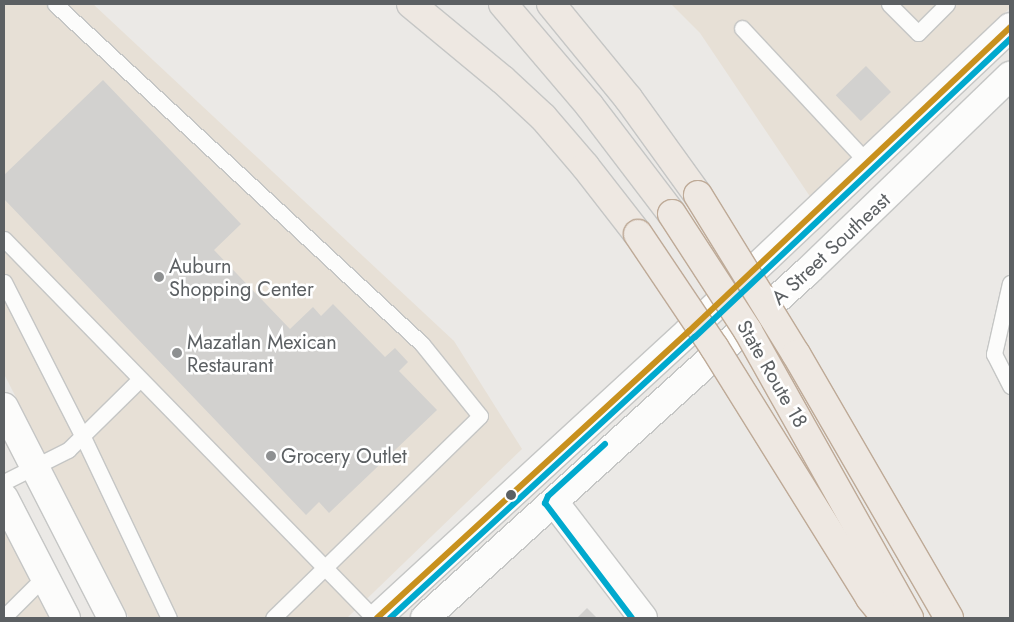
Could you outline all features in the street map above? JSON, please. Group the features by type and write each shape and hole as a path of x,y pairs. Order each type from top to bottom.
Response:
{"highway":[{"path":"411,4 503,80 543,117 586,166 638,234 714,347 870,598 886,618"},
{"name":"State Route 18","path":"503,4 589,104 672,214 748,331 909,618"},
{"name":"State Route 18","path":"551,4 628,98 698,196 796,354 949,618"}],"main road":[{"name":"A Street Southeast","path":"375,618 868,163 1010,27"},
{"name":"A Street Southeast","path":"425,618 815,264 1009,81"},
{"path":"4,407 112,618"},
{"path":"4,498 66,618"},
{"path":"554,502 643,618"}],"lane":[{"path":"55,4 422,344 480,416 273,618"},
{"path":"889,4 918,33 947,4"},
{"path":"742,28 868,163"},
{"path":"4,239 375,618"},
{"path":"4,282 83,437 169,618"},
{"path":"1010,283 994,354 1010,386"},
{"path":"4,482 68,450 140,379"},
{"path":"9,612 44,577"}],"shaded area":[{"path":"4,4 93,4 454,341 522,449 347,618 129,618 4,374"},
{"path":"671,4 1010,4 1010,8 811,198 700,33"},
{"path":"4,529 50,618 4,618"}],"building":[{"path":"866,66 891,92 861,121 836,95"},
{"name":"Auburn Shopping Center","path":"103,80 241,224 214,250 290,329 313,307 321,316 333,304 385,357 395,348 408,362 399,371 437,410 329,513 319,502 306,515 4,199 4,175"},
{"path":"587,608 597,618 577,618"}],"transit line":[{"path":"377,618 689,331 1010,27"},
{"path":"390,618 695,337 1010,39"},
{"path":"605,444 548,496 545,503 632,618"}],"place":[{"name":"Auburn Shopping Center","path":"159,277"},
{"name":"Mazatlan Mexican Restaurant","path":"177,353"},
{"name":"Grocery Outlet","path":"271,456"}]}
